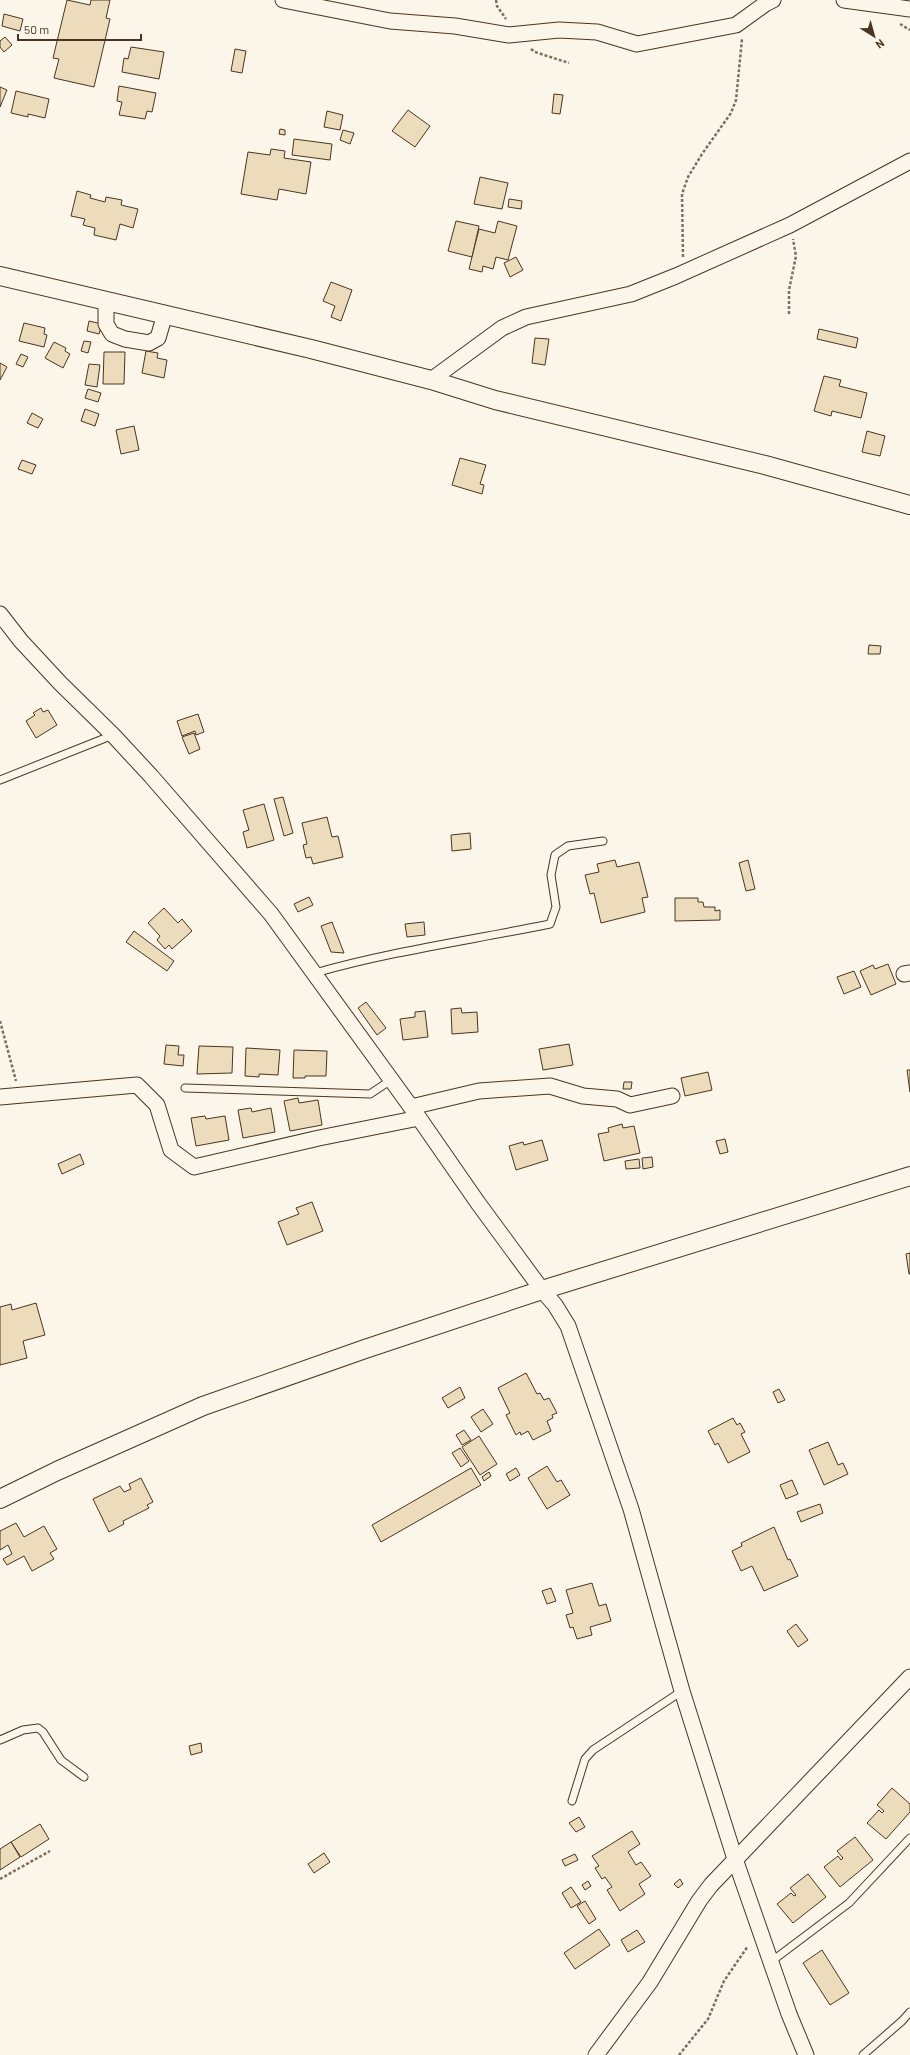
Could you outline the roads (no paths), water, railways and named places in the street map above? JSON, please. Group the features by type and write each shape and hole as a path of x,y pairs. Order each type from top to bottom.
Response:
{"street":[{"path":"284,0 390,21 462,27 509,35 558,30 597,32 637,44 736,26 765,4 773,0"},
{"path":"844,0 910,9"},
{"path":"431,380 502,328 526,317 632,294 790,225 910,161"},
{"path":"0,276 166,314 431,380 495,400 757,463 910,505"},
{"path":"106,300 106,324 112,334 125,339 149,343 158,338 166,314"},
{"path":"0,614 21,641 60,683 113,735 271,914 542,1290 555,1305 568,1326 631,1509 682,1691 735,1859 772,1961 789,2014 806,2055"},
{"path":"0,1097 137,1085 157,1106 171,1150 194,1167 319,1138 415,1113 479,1091 550,1086 583,1096 617,1099 630,1105 672,1096"},
{"path":"0,1499 57,1470 203,1406 365,1349 542,1290 910,1176"},
{"path":"596,2055 654,1976 699,1901 735,1859 910,1677"}],"lane":[{"path":"0,780 113,735"},
{"path":"315,973 359,961 425,947 468,941 550,924 556,907 551,875 555,855 568,846 603,841"},
{"path":"185,1088 370,1094 391,1080"},
{"path":"572,1801 585,1759 593,1750 682,1691"},
{"path":"0,1740 23,1730 38,1728 43,1732 61,1760 84,1777"},
{"path":"772,1961 849,1904 910,1838"},
{"path":"863,2055 902,2022 910,2012"}]}
